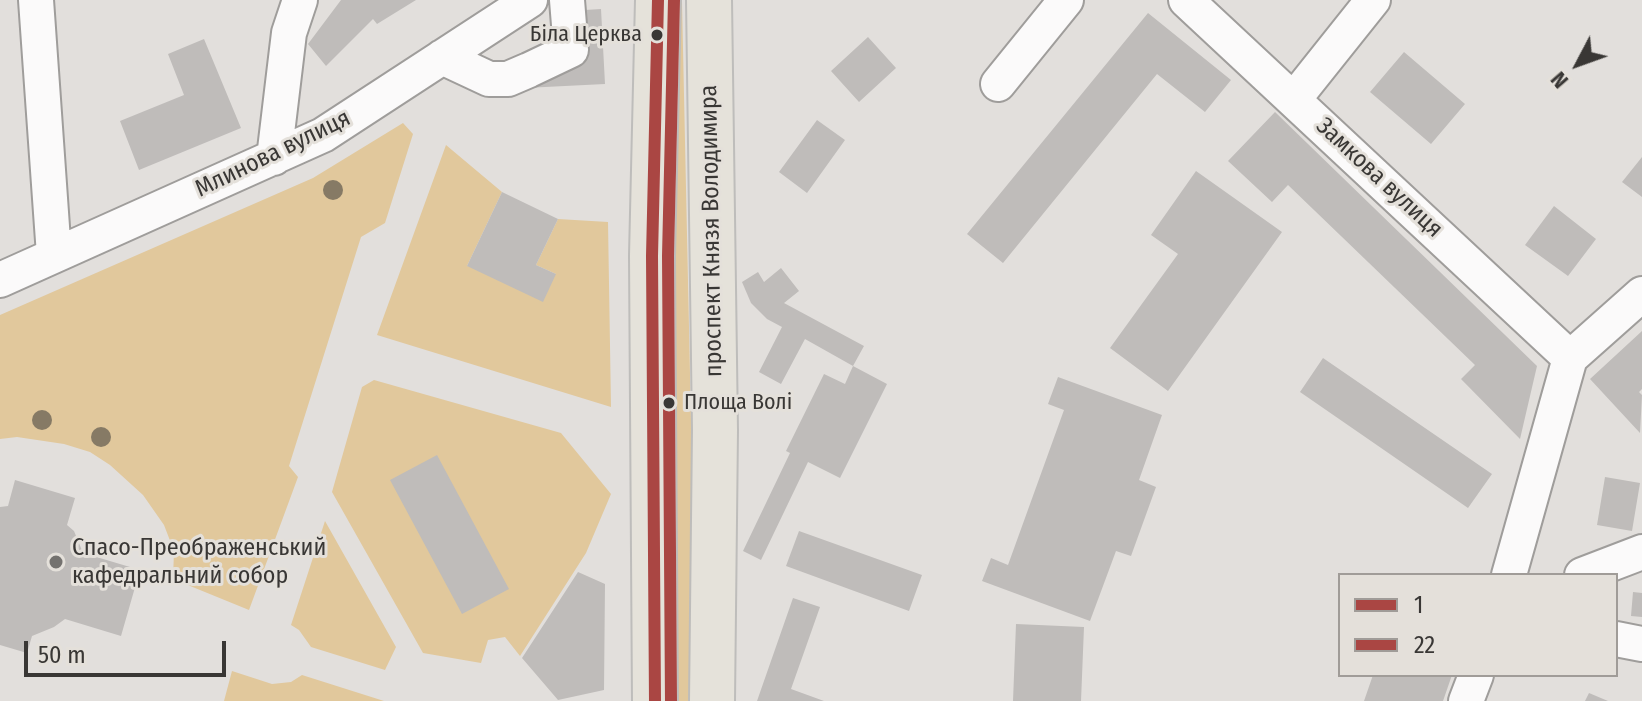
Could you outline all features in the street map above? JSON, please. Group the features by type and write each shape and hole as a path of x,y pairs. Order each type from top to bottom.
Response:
{"main road":[{"path":"655,701 652,256 658,0"},
{"name":"проспект Князя Володимира","path":"709,0 715,430 712,701"}],"street":[{"path":"36,0 54,255"},
{"path":"274,158 289,33 300,0"},
{"name":"Млинова вулиця","path":"0,280 323,135 530,0"},
{"path":"442,57 489,79 508,79 529,70 571,50 567,0"},
{"path":"998,84 1066,0"},
{"name":"Замкова вулиця","path":"1186,0 1224,39 1294,99 1570,358"},
{"path":"1294,99 1373,0"},
{"path":"1510,573 1570,358 1642,294"},
{"path":"1587,573 1642,552"},
{"path":"1618,639 1642,644"},
{"path":"1466,701 1475,677"}],"shaded area":[{"path":"673,2 682,2 693,513 692,701 674,701"},
{"path":"403,123 413,134 385,223 361,237 289,466 298,477 249,610 173,579 174,551 164,525 143,495 110,465 90,452 64,444 17,437 0,439 0,315 313,178"},
{"path":"446,145 502,192 467,266 556,274 536,265 558,219 608,222 611,407 377,335"},
{"path":"374,380 561,433 611,494 586,553 520,656 505,637 488,640 481,663 423,653 332,492 362,387"},
{"path":"325,521 396,647 385,670 311,647 299,630 291,625"},
{"path":"232,671 272,684 291,682 302,675 384,701 224,701"}],"building":[{"path":"341,0 416,0 377,24 373,19 326,66 308,44"},
{"path":"601,9 605,84 525,88 525,82 587,54 585,10"},
{"path":"1148,13 1231,80 1205,112 1157,74 1003,263 967,234"},
{"path":"868,37 896,68 859,102 831,71"},
{"path":"204,39 241,128 139,170 120,121 184,95 168,54"},
{"path":"1404,52 1465,104 1431,144 1370,92"},
{"path":"1275,112 1537,366 1520,439 1461,379 1475,365 1288,185 1272,202 1228,161"},
{"path":"817,120 845,140 807,193 779,172"},
{"path":"1642,157 1642,197 1622,182"},
{"path":"1196,171 1282,232 1168,391 1110,348 1178,254 1151,235"},
{"path":"502,192 558,219 536,265 556,274 543,302 467,266"},
{"path":"1554,206 1596,239 1568,276 1525,245"},
{"path":"781,268 799,291 784,303 864,346 853,366 805,339 781,384 759,372 782,327 767,319 751,303 742,282 758,272 764,282"},
{"path":"1642,331 1642,389 1639,392 1642,395 1640,433 1590,379"},
{"path":"1323,358 1492,474 1468,508 1300,392"},
{"path":"853,366 887,384 840,478 808,462 761,560 743,551 790,453 786,451 824,374 845,384"},
{"path":"1058,377 1162,415 1139,480 1156,487 1131,556 1116,551 1090,621 982,581 991,558 1008,565 1064,410 1048,404"},
{"path":"437,455 509,589 462,614 390,480"},
{"path":"1605,477 1640,483 1632,531 1597,525"},
{"name":"Спасо-Преображенський кафедральний собор","path":"15,480 75,498 67,525 74,531 83,553 140,570 121,636 65,619 32,636 27,653 0,645 0,507 8,506"},
{"path":"799,531 922,575 909,611 786,566"},
{"path":"578,572 605,584 604,690 558,700 522,658"},
{"path":"1633,592 1642,593 1642,617 1631,616"},
{"path":"793,598 820,607 791,689 824,701 757,701"},
{"path":"1016,624 1084,627 1081,701 1013,701"},
{"path":"1372,677 1451,677 1443,701 1364,701"},
{"path":"1589,693 1608,701 1585,701"}],"transit line":[{"name":"1","path":"655,701 652,256 658,0"},
{"name":"22","path":"671,701 668,256 674,0"}],"place":[{"name":"Біла Церква","path":"657,35"},
{"name":"Площа Волі","path":"669,403"},
{"name":"Спасо-Преображенський кафедральний собор","path":"56,562"}]}
